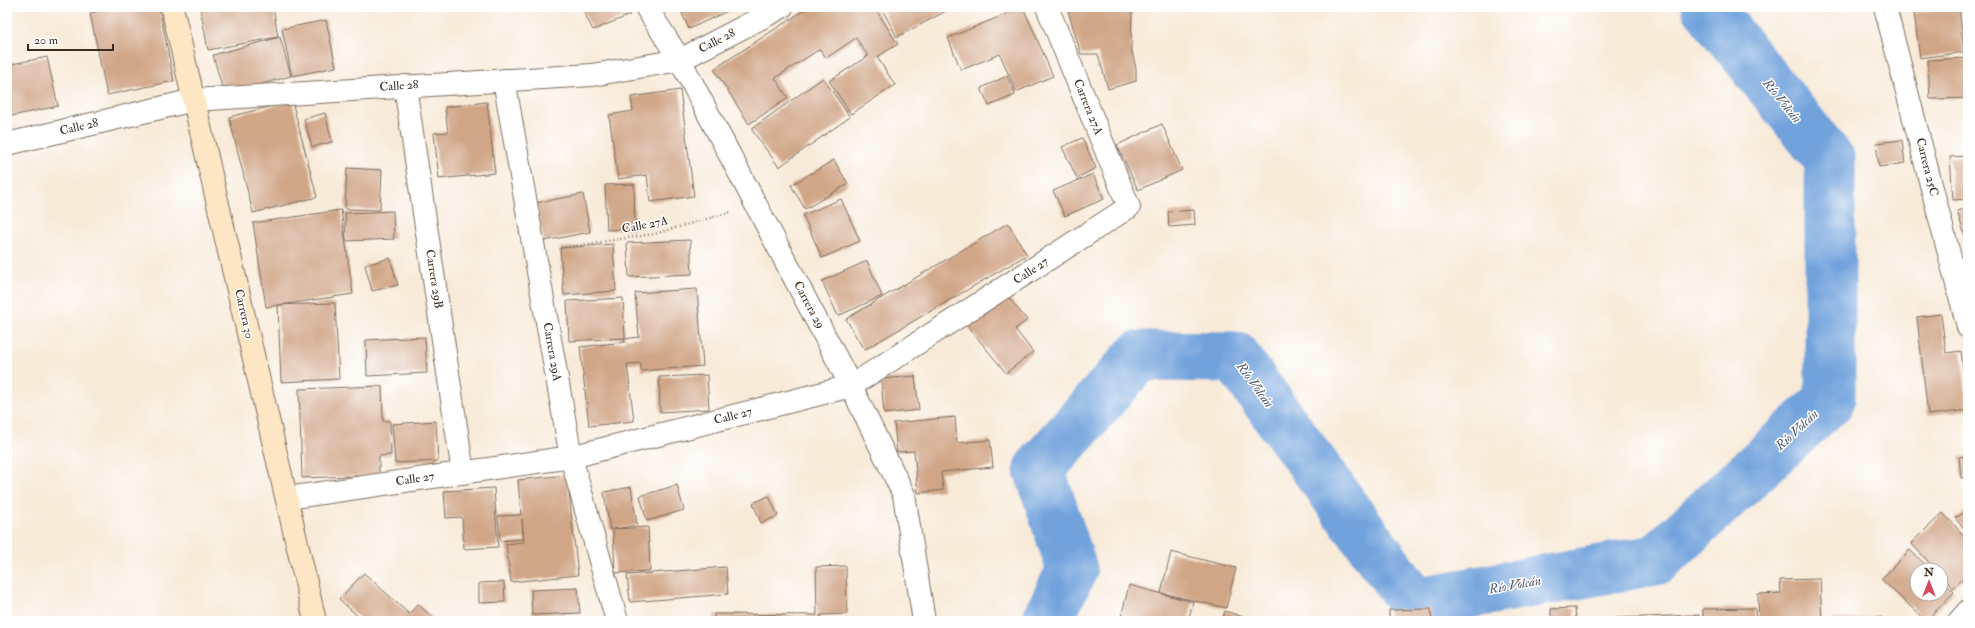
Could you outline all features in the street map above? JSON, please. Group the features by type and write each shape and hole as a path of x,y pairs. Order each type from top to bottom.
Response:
{"main road":[{"name":"Carrera 30","path":"172,7 316,618"}],"street":[{"name":"Carrera 29","path":"646,7 680,60 851,386 904,495 924,621"},
{"name":"Calle 28","path":"7,144 194,100 592,75 680,60 782,7"},
{"name":"Carrera 27A","path":"1047,7 1130,207"},
{"name":"Carrera 25C","path":"1885,7 1968,327"},
{"name":"Carrera 29A","path":"504,80 571,457 617,621"},
{"name":"Carrera 29B","path":"405,86 463,472"},
{"name":"Calle 27","path":"287,498 571,457 851,386 1130,207"},
{"path":"1959,621 1968,611"}],"path":[{"name":"Calle 27A","path":"534,252 654,234 756,204"}],"building":[{"path":"118,7 159,7 174,81 107,95 90,13"},
{"path":"200,7 273,7 278,37 208,50"},
{"path":"581,7 627,7 630,15 593,30"},
{"path":"679,7 736,7 689,29"},
{"path":"809,7 874,7 898,44 877,57 895,85 851,114 829,81 868,56 856,38 826,58 820,49 775,78 788,98 749,124 714,69"},
{"path":"881,7 946,7 948,10 897,37"},
{"path":"1023,7 1053,76 1016,92 1000,54 961,70 948,38"},
{"path":"1067,7 1132,7 1131,48 1136,68 1136,81 1108,89 1098,54 1081,54"},
{"path":"1959,7 1964,52 1920,58 1914,13"},
{"path":"326,20 336,67 292,76 282,29"},
{"path":"280,37 291,76 224,94 213,55"},
{"path":"47,57 58,106 7,117 7,65"},
{"path":"1968,58 1968,98 1930,99 1928,60"},
{"path":"1007,76 1015,95 989,106 981,88"},
{"path":"823,78 850,117 779,167 751,129"},
{"path":"680,90 694,196 650,202 647,175 618,179 609,115 633,111 631,97"},
{"path":"292,101 317,197 253,213 229,117"},
{"path":"487,102 495,173 439,179 434,133 448,132 445,107"},
{"path":"325,113 332,142 312,147 304,119"},
{"path":"1162,124 1182,170 1138,190 1117,145"},
{"path":"1082,138 1096,168 1077,178 1062,147"},
{"path":"1902,140 1905,163 1879,167 1876,143"},
{"path":"1968,156 1968,199 1953,200 1950,157"},
{"path":"834,160 848,184 805,209 791,185"},
{"path":"347,168 382,170 380,210 345,209"},
{"path":"1093,174 1104,199 1065,216 1053,191"},
{"path":"634,184 635,229 607,230 605,185"},
{"path":"583,194 590,232 544,241 536,203"},
{"path":"841,199 860,241 822,258 803,215"},
{"path":"1968,208 1968,246 1957,211"},
{"path":"341,210 353,294 266,307 253,223"},
{"path":"1194,210 1195,225 1169,227 1168,212"},
{"path":"393,211 394,239 346,241 345,213"},
{"path":"1008,223 1027,255 864,350 846,319"},
{"path":"690,240 692,274 629,277 627,243"},
{"path":"613,244 616,291 564,295 560,248"},
{"path":"390,258 398,285 372,291 365,265"},
{"path":"867,261 882,296 838,316 822,281"},
{"path":"697,289 703,366 641,371 641,363 627,364 634,421 589,426 580,347 625,342 624,339 639,337 635,293"},
{"path":"1005,293 1027,320 1015,329 1033,352 1006,373 966,324"},
{"path":"623,298 625,338 569,341 567,301"},
{"path":"335,303 339,379 281,382 278,305"},
{"path":"1941,314 1946,353 1961,351 1968,410 1928,415 1917,317"},
{"path":"425,337 427,373 367,376 366,340"},
{"path":"707,375 709,409 660,412 659,377"},
{"path":"915,376 919,410 884,414 881,379"},
{"path":"382,386 383,421 390,421 391,455 379,456 379,475 302,478 299,389"},
{"path":"955,417 957,443 990,440 993,467 941,472 943,490 918,493 914,451 897,452 894,423"},
{"path":"436,421 438,461 395,463 392,424"},
{"path":"1968,456 1968,477 1961,478 1959,457"},
{"path":"567,475 578,575 511,582 506,544 524,542 522,519 523,539 500,541 498,516 521,515 518,480"},
{"path":"677,485 684,510 647,521 640,496"},
{"path":"631,487 637,525 610,530 604,492"},
{"path":"494,488 498,547 464,549 462,517 446,518 444,491"},
{"path":"769,496 778,516 761,523 753,503"},
{"path":"1968,510 1968,533 1955,518"},
{"path":"1943,513 1968,540 1968,574 1953,588 1949,584 1949,562 1929,562 1911,543"},
{"path":"648,527 650,571 615,573 613,529"},
{"path":"1910,550 1923,562 1909,562 1909,602 1944,602 1926,621 1881,579"},
{"path":"1171,552 1236,568 1226,608 1161,593"},
{"path":"846,566 847,614 821,615 820,621 714,621 714,614 817,615 816,567"},
{"path":"726,567 728,594 630,602 627,575"},
{"path":"364,573 409,614 418,604 436,621 363,621 339,599"},
{"path":"1820,579 1822,621 1759,621 1758,594 1781,593 1780,580"},
{"path":"504,582 505,602 479,603 479,583"},
{"path":"1129,585 1193,602 1188,621 1120,621"},
{"path":"1949,587 1954,592 1949,597"},
{"path":"578,588 580,613 532,615 531,590"},
{"path":"1575,608 1576,621 1551,621 1551,609"},
{"path":"1755,608 1756,621 1703,621 1703,609"},
{"path":"1431,609 1432,621 1389,621 1389,610"},
{"path":"1225,611 1256,621 1222,621"},
{"path":"1699,615 1700,621 1615,621 1615,618"},
{"path":"1881,617 1881,621 1833,621 1832,619"}],"waterway":[{"name":"Río Volcán","path":"1047,621 1072,569 1039,469 1139,356 1235,357 1414,603 1656,560 1830,400 1830,160 1707,7"}]}
